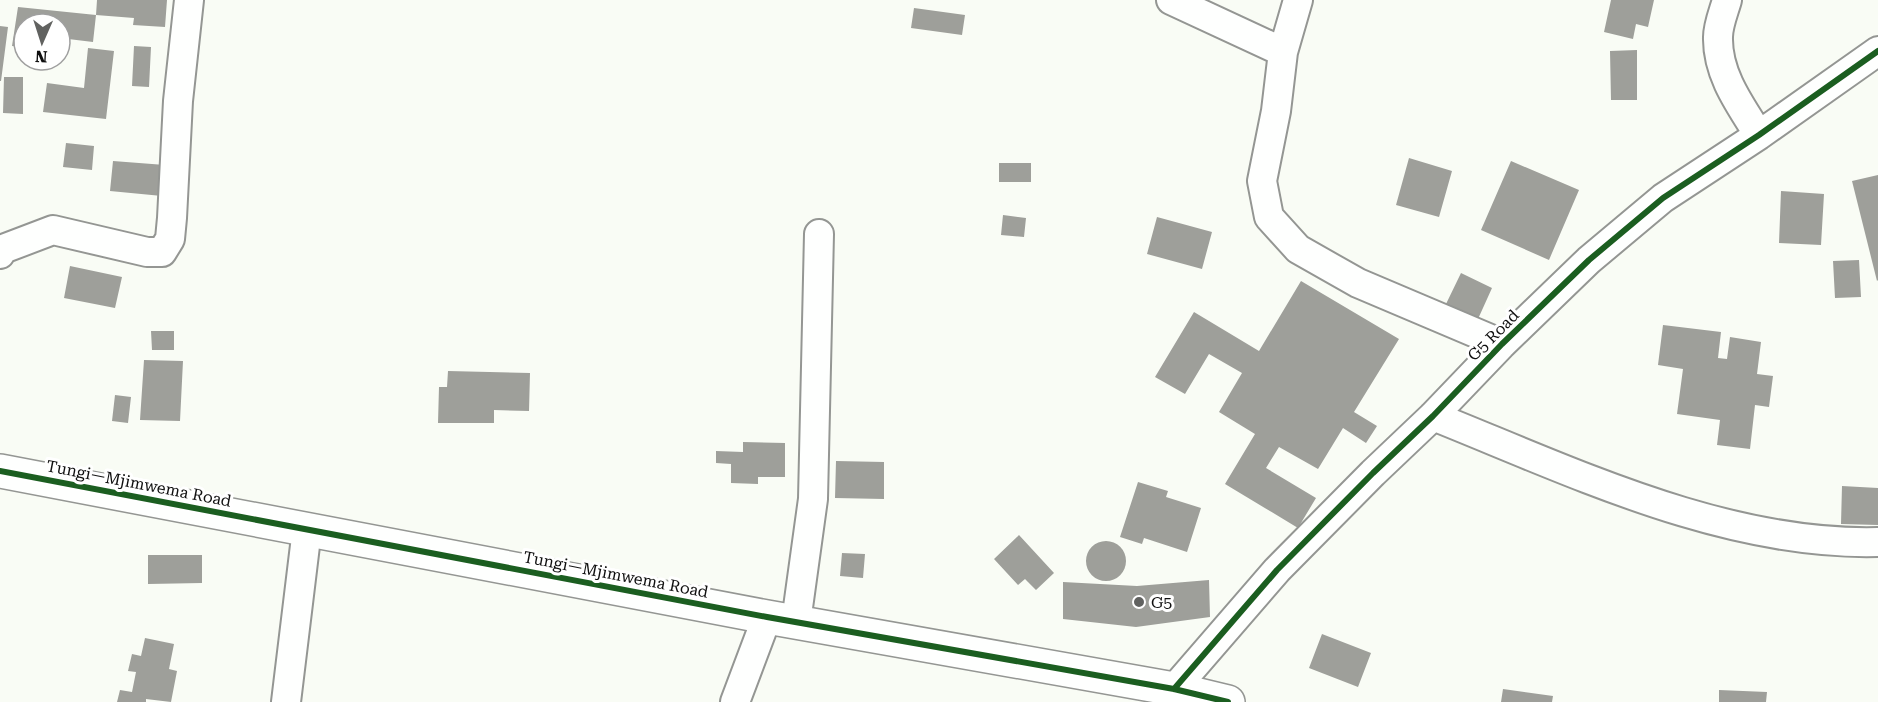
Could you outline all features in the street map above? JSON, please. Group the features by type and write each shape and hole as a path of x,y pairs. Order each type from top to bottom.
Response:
{"street":[{"path":"0,254 3,249 53,230 147,252 162,252 170,239 178,101 189,0"},
{"path":"1171,0 1283,52"},
{"path":"1298,0 1283,52 1276,111 1262,181 1269,217 1298,249 1358,283 1502,344"},
{"path":"1727,0 1718,35 1721,67 1739,103 1759,135"},
{"name":"G5 Road","path":"1174,689 1277,570 1589,260 1663,198 1759,135 1878,51"},
{"path":"735,702 781,619 813,499 819,234"},
{"path":"1433,416 1628,493 1713,522 1820,540 1878,542"},
{"name":"Tungi—Mjimwema Road","path":"0,471 781,619 1174,689 1228,702"},
{"path":"286,702 308,529"}],"building":[{"path":"97,0 167,0 165,27 133,25 134,18 96,15"},
{"path":"1611,0 1654,0 1648,27 1636,24 1633,39 1604,32"},
{"path":"18,7 67,12 17,12"},
{"path":"914,8 965,15 962,35 911,28"},
{"path":"72,13 96,15 93,42 72,39"},
{"path":"0,26 8,27 1,81 0,81"},
{"path":"134,46 151,47 149,87 132,86"},
{"path":"88,48 114,51 106,119 43,112 47,83 84,88"},
{"path":"1637,50 1637,100 1611,100 1610,51"},
{"path":"4,77 23,77 23,114 3,113"},
{"path":"66,143 94,146 92,170 63,167"},
{"path":"1409,158 1452,171 1439,217 1396,205"},
{"path":"113,161 165,165 162,196 110,191"},
{"path":"1511,161 1579,190 1549,260 1481,230"},
{"path":"999,163 1031,163 1031,182 999,182"},
{"path":"1878,175 1878,280 1877,281 1852,181"},
{"path":"1781,191 1824,194 1821,245 1779,243"},
{"path":"1003,215 1026,218 1024,237 1001,235"},
{"path":"1157,217 1212,232 1202,269 1147,254"},
{"path":"1859,260 1861,297 1835,298 1833,261"},
{"path":"70,266 122,277 115,308 64,298"},
{"path":"1461,273 1492,288 1478,319 1446,304"},
{"path":"1301,281 1399,339 1354,412 1377,426 1366,443 1343,428 1318,469 1279,447 1266,468 1316,498 1298,528 1225,484 1255,434 1219,412 1242,373 1209,354 1185,394 1155,377 1194,312 1259,351"},
{"path":"1663,325 1721,332 1718,358 1727,359 1730,337 1761,342 1757,374 1773,376 1769,407 1755,405 1750,449 1717,445 1720,420 1677,414 1683,369 1658,365"},
{"path":"151,331 174,331 174,350 152,350"},
{"path":"144,360 183,361 180,421 140,420"},
{"path":"448,371 530,373 529,411 494,410 494,423 438,423 439,387 447,387"},
{"path":"115,395 131,397 128,423 112,421"},
{"path":"743,442 785,443 785,477 758,477 758,484 731,483 731,464 716,463 716,451 743,452"},
{"path":"836,461 884,462 884,499 835,498"},
{"path":"1138,482 1168,491 1166,497 1201,508 1187,552 1144,538 1142,544 1120,537"},
{"path":"1842,486 1878,488 1878,525 1841,524"},
{"path":"1019,535 1054,573 1036,590 1025,579 1018,585 994,559"},
{"path":"1106,541 1114,542 1120,547 1125,553 1125,569 1120,575 1114,580 1106,581 1098,580 1092,575 1087,569 1086,561 1087,553 1092,547 1098,542"},
{"path":"842,553 865,554 863,578 840,576"},
{"path":"148,555 202,555 202,583 148,584"},
{"path":"1209,580 1210,617 1136,627 1063,619 1063,582 1137,586"},
{"path":"1322,634 1371,653 1358,687 1309,668"},
{"path":"145,638 174,644 169,669 177,671 171,702 146,699 146,702 117,702 120,690 132,692 136,672 128,671 132,654 141,656"},
{"path":"1503,689 1553,696 1552,702 1501,702"},
{"path":"1719,690 1767,692 1766,702 1719,702"}],"cycle path":[{"path":"1174,689 1277,570 1589,260 1663,198 1759,135 1878,51"},
{"path":"0,471 767,617 1174,689 1228,702"}],"place":[{"name":"G5","path":"1139,602"}]}
